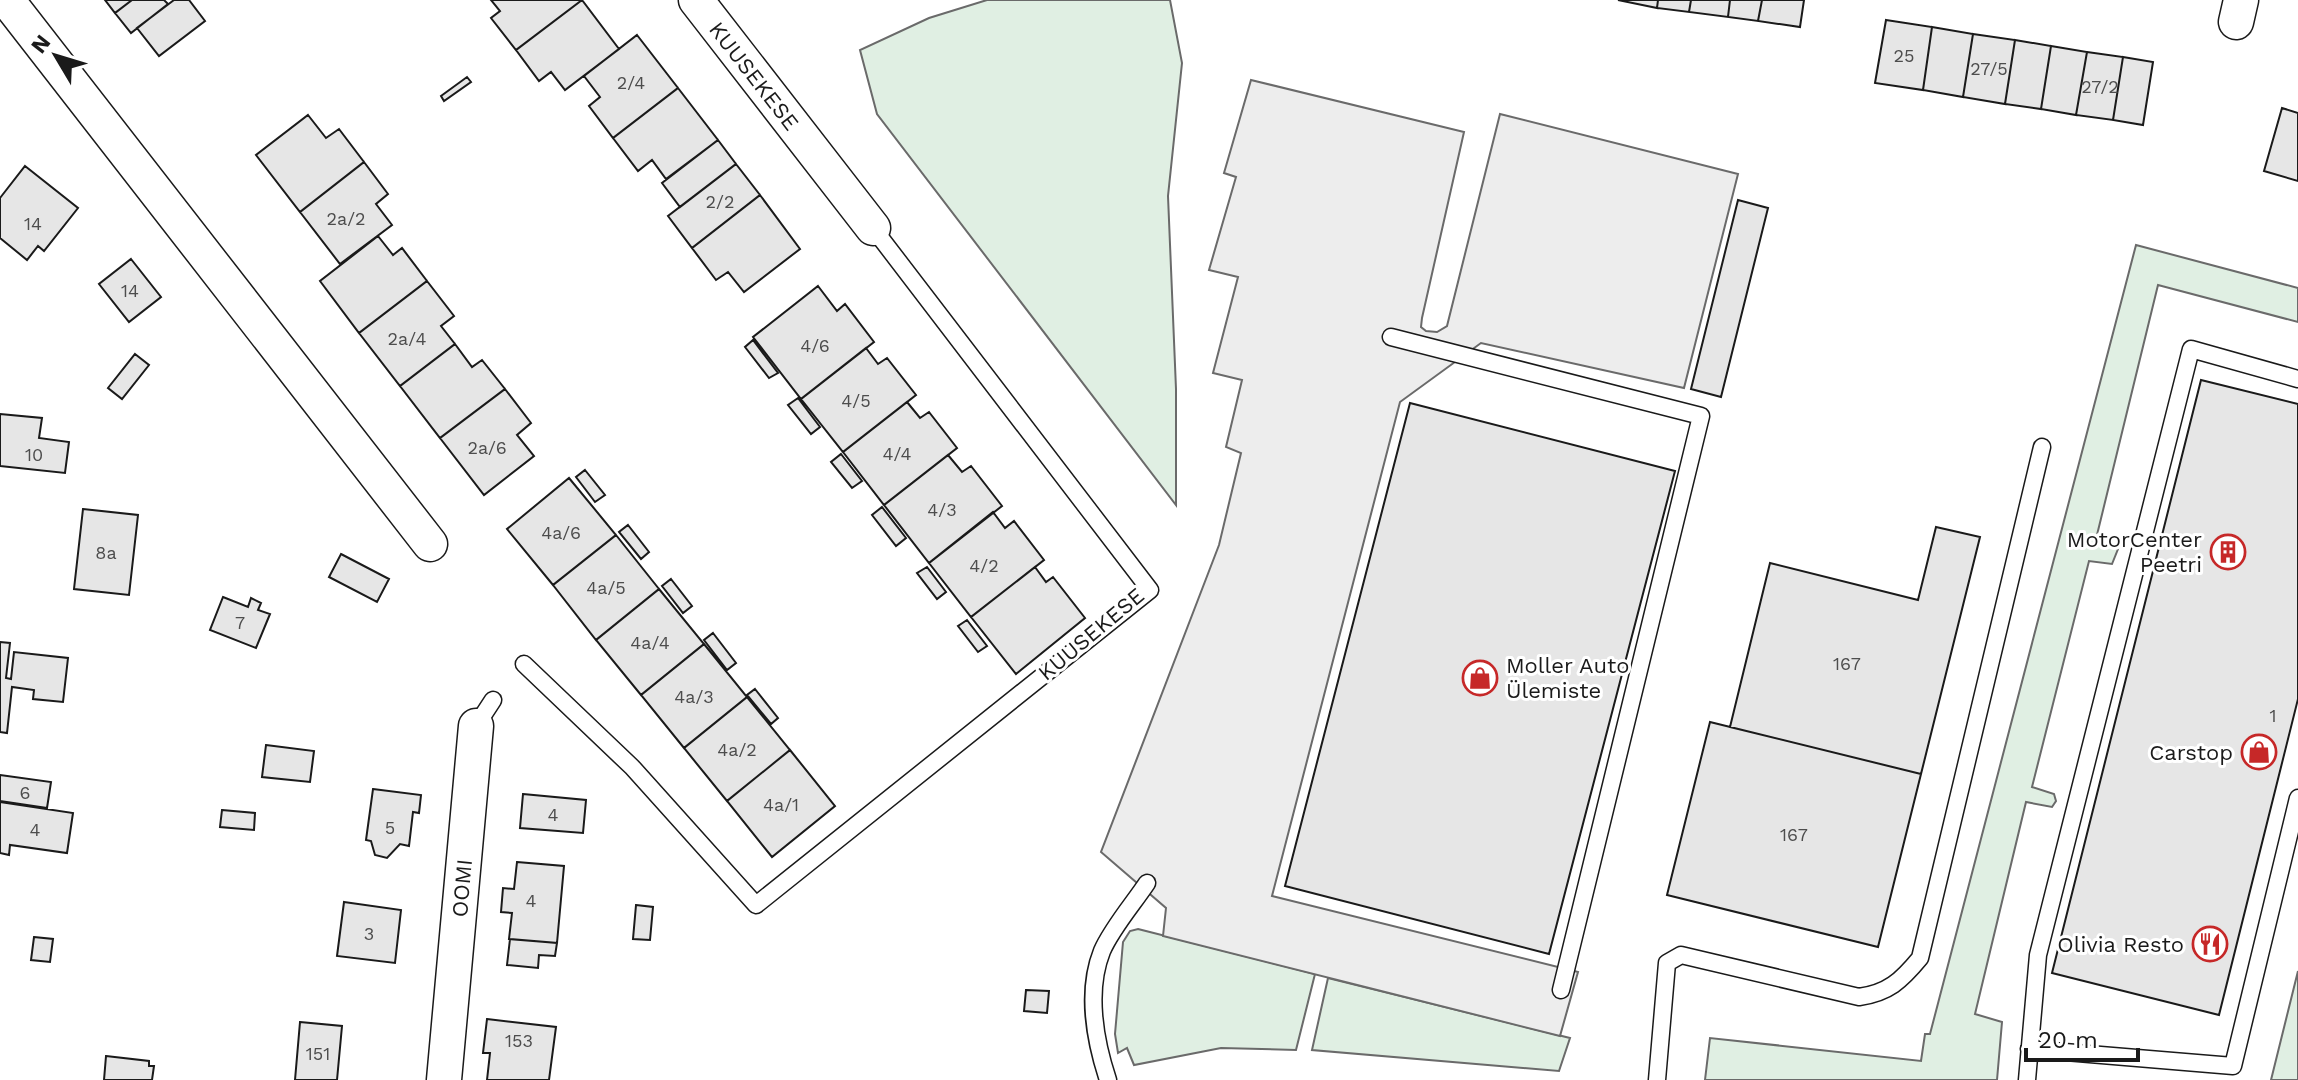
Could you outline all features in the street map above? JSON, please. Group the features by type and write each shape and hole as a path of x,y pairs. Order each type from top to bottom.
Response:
{"street":[{"path":"7,0 430,544"},
{"name":"KUUSEKESE","path":"696,0 873,228"},
{"name":"OOMI","path":"444,1080 485,713"}],"lane":[{"name":"KUUSEKESE","path":"524,664 632,767 756,905 1150,590 873,228"},
{"path":"1391,337 1701,416 1561,990"},
{"path":"2027,1080 2038,955 2191,349 2298,379"},
{"path":"1657,1080 1667,963 1681,955 1859,997 1883,994 1902,980 1920,958 2042,447"},
{"path":"2029,1049 2233,1066 2298,798"},
{"path":"1108,1080 1098,1049 1093,1006 1102,952 1147,883"}],"green space":[{"path":"987,0 1170,0 1182,63 1168,196 1176,389 1176,505 877,114 860,50 929,18"},
{"path":"2136,245 2298,288 2298,322 2158,285 2096,539 2118,549 2112,564 2089,561 2032,787 2054,794 2056,801 2052,807 2026,802 1975,1014 2002,1022 1997,1080 1705,1080 1710,1038 1921,1061 1925,1034 1930,1034"},
{"path":"1138,929 1315,974 1296,1050 1221,1048 1134,1065 1127,1048 1118,1053 1115,1034 1123,942 1130,931"},
{"path":"2298,971 2298,1080 2271,1080"},
{"path":"1328,978 1570,1038 1559,1071 1312,1050"}],"shaded area":[{"path":"1251,80 1464,132 1422,318 1421,327 1426,331 1437,332 1447,326 1500,114 1738,174 1684,388 1481,343 1400,402 1272,896 1578,972 1560,1036 1163,936 1166,908 1101,852 1219,545 1241,453 1226,447 1242,380 1213,373 1238,277 1209,270 1236,177 1224,173"}],"building":[{"path":"105,0 132,0 115,13"},
{"path":"132,0 164,0 168,4 131,33 115,13"},
{"path":"174,0 189,0 205,21 159,56 137,28"},
{"path":"491,0 582,0 516,50 491,18 500,11"},
{"path":"582,0 619,49 565,90 551,72 539,81 516,50"},
{"path":"1618,0 1658,0 1657,8"},
{"path":"1658,0 1691,0 1689,12 1657,8"},
{"path":"1691,0 1730,0 1728,17 1689,12"},
{"path":"1730,0 1762,0 1758,21 1728,17"},
{"path":"1762,0 1804,0 1800,27 1758,21"},
{"path":"1886,20 1932,27 1923,90 1875,83"},
{"path":"1932,27 1973,34 1963,97 1923,90"},
{"path":"1973,34 2015,40 2005,104 1963,97"},
{"path":"637,35 678,88 613,138 589,106 600,97 584,76"},
{"path":"2015,40 2051,46 2041,109 2005,104"},
{"path":"2051,46 2087,52 2076,115 2041,109"},
{"path":"2087,52 2123,57 2113,120 2076,115"},
{"path":"2123,57 2153,62 2143,125 2113,120"},
{"path":"467,77 471,82 444,101 441,96"},
{"path":"678,88 718,140 666,179 652,160 638,171 613,138"},
{"path":"2282,108 2298,113 2298,181 2264,171"},
{"path":"308,115 326,138 339,129 364,162 300,212 256,155"},
{"path":"718,140 736,164 680,207 662,183"},
{"path":"364,162 388,194 376,204 392,225 340,264 300,212"},
{"path":"736,164 760,195 692,248 668,216"},
{"path":"25,166 78,208 44,251 38,246 27,260 0,238 0,198"},
{"path":"760,195 800,249 744,292 728,272 716,280 692,248"},
{"path":"1738,200 1768,208 1721,397 1691,389"},
{"path":"378,236 393,255 402,248 427,281 359,333 320,281"},
{"path":"131,259 161,297 129,322 99,284"},
{"path":"427,281 454,316 441,326 455,344 400,386 359,333"},
{"path":"818,286 837,311 845,304 874,342 801,399 753,337"},
{"path":"753,340 778,373 769,378 745,347"},
{"path":"455,344 472,367 482,360 505,389 440,438 400,386"},
{"path":"866,348 878,364 887,358 916,395 843,452 801,399"},
{"path":"135,354 149,365 122,399 108,388"},
{"name":"MotorCenter Peetri","path":"2201,380 2298,404 2298,699 2219,1015 2052,973"},
{"path":"505,389 531,423 517,435 534,456 484,495 440,438"},
{"path":"798,398 820,427 811,434 788,405"},
{"path":"907,402 920,418 929,412 957,448 884,505 843,452"},
{"name":"Moller Auto Ülemiste","path":"1410,403 1675,471 1549,954 1285,886"},
{"path":"0,414 42,418 39,438 69,442 65,473 0,466"},
{"path":"841,454 862,481 852,488 831,462"},
{"path":"948,455 962,472 971,466 1002,506 929,563 884,505"},
{"path":"585,470 605,495 595,502 576,477"},
{"path":"569,478 616,535 553,585 507,529"},
{"path":"882,507 906,538 896,546 872,515"},
{"path":"83,509 138,515 129,595 74,589"},
{"path":"993,512 1005,528 1014,521 1044,560 971,617 929,563"},
{"path":"628,525 649,552 641,559 619,532"},
{"path":"1936,527 1980,537 1921,774 1730,727 1770,563 1918,600"},
{"path":"616,535 659,589 596,640 553,585"},
{"path":"341,554 389,579 377,602 329,577"},
{"path":"927,567 946,592 937,599 917,573"},
{"path":"1035,567 1046,582 1053,577 1085,618 1016,674 971,617"},
{"path":"671,579 692,606 683,613 662,586"},
{"path":"659,589 704,644 641,695 596,640"},
{"path":"223,597 248,607 251,598 261,603 258,610 270,614 256,648 210,630"},
{"path":"967,620 987,646 978,652 958,626"},
{"path":"713,633 736,663 727,670 704,640"},
{"path":"0,642 10,643 6,678 11,679 14,652 68,658 63,702 33,699 34,690 12,687 7,733 0,732"},
{"path":"704,644 747,697 684,748 641,695"},
{"path":"755,689 778,718 771,724 747,695"},
{"path":"747,697 790,750 727,801 684,748"},
{"path":"1710,722 1921,774 1878,947 1667,895"},
{"path":"266,745 314,751 310,782 262,777"},
{"path":"790,750 835,806 772,857 727,801"},
{"path":"0,775 51,782 47,808 0,801"},
{"path":"373,789 421,795 419,813 413,812 409,846 400,844 387,858 375,855 371,841 366,840"},
{"path":"523,794 586,800 583,833 520,828"},
{"path":"0,802 73,813 67,853 10,845 9,855 0,853"},
{"path":"222,810 255,813 254,830 220,827"},
{"path":"517,862 564,866 557,943 509,939 512,913 501,912 503,888 514,889"},
{"path":"344,902 401,910 395,963 337,956"},
{"path":"636,905 653,907 650,940 633,939"},
{"path":"34,937 53,939 50,962 31,960"},
{"path":"510,939 557,943 555,956 539,955 538,968 507,965"},
{"path":"1026,990 1049,991 1047,1013 1024,1011"},
{"path":"487,1019 556,1027 549,1080 487,1080 490,1053 483,1053"},
{"path":"300,1022 342,1026 337,1080 295,1080"},
{"path":"106,1056 149,1061 149,1066 154,1066 152,1080 104,1080"}],"place":[{"name":"MotorCenter Peetri","path":"2228,552"},
{"name":"Moller Auto Ülemiste","path":"1480,678"},
{"name":"Carstop","path":"2259,752"},
{"name":"Olivia Resto","path":"2210,944"}]}
